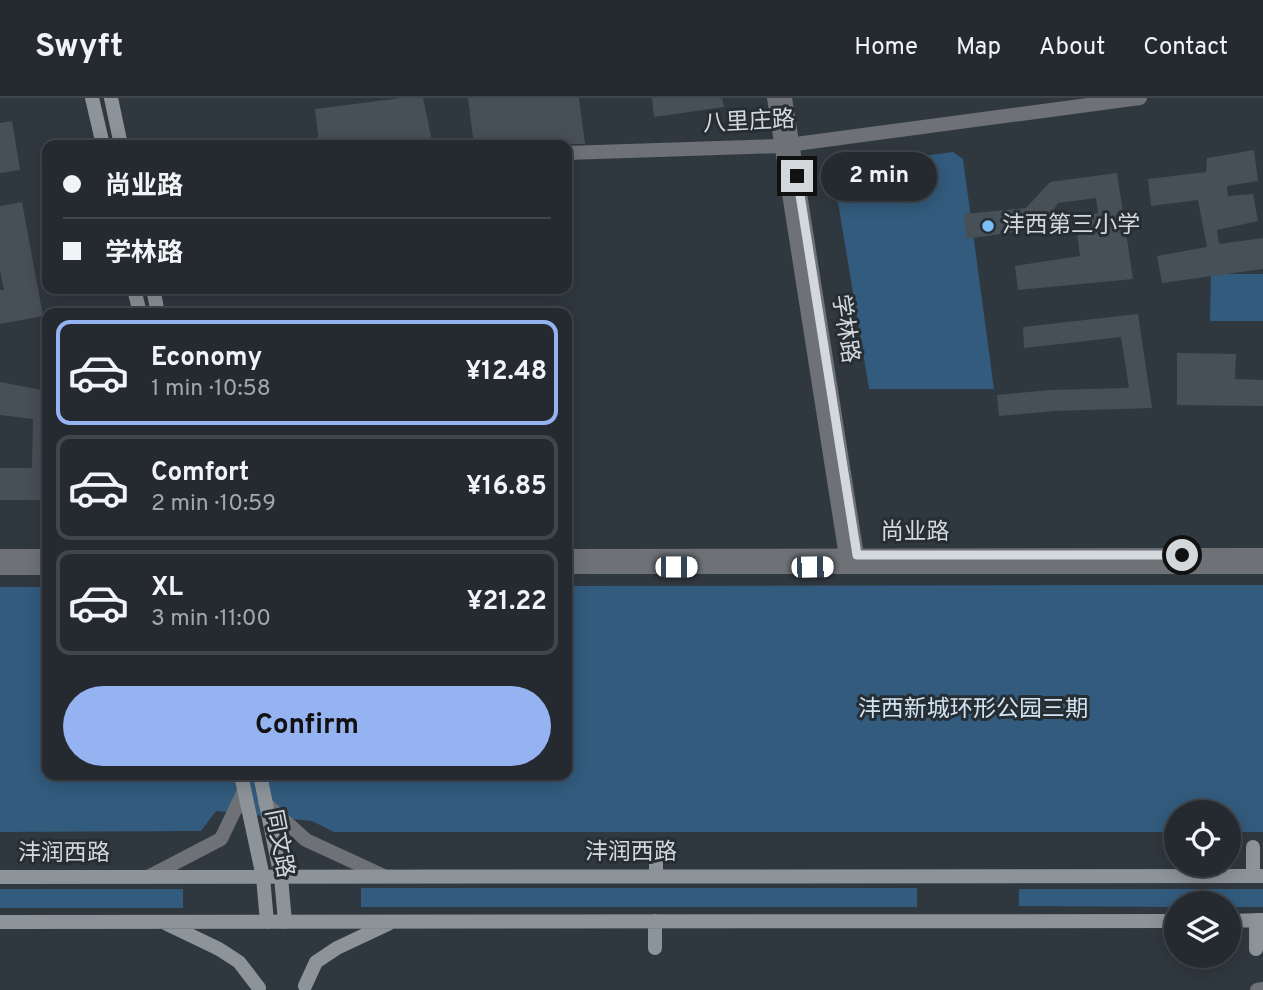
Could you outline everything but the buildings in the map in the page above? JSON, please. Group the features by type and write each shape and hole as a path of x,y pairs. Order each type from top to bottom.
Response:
{"main road":[{"path":"92,98 102,140"},
{"path":"111,98 123,140"},
{"name":"同文路","path":"242,780 263,877 267,922"},
{"name":"同文路","path":"261,780 281,877 285,922"},
{"path":"656,847 656,876"},
{"path":"1253,847 1258,876"},
{"name":"沣润西路","path":"0,877 1258,876"},
{"path":"1241,920 1260,920 1256,948"},
{"path":"305,986 316,962 337,948 393,921"},
{"path":"655,921 655,948"},
{"path":"0,922 1164,921"},
{"path":"162,922 219,949 239,962 259,988"}],"street":[{"name":"学林路","path":"774,98 787,146 852,561"},
{"name":"学林路","path":"785,98 787,146"},
{"name":"八里庄路","path":"572,153 787,146 1140,98"},
{"name":"尚业路","path":"572,567 1263,555"},
{"path":"0,556 42,556"},
{"name":"尚业路","path":"572,556 1263,567"},
{"path":"0,568 42,568"},
{"path":"148,877 221,839 244,791"},
{"path":"265,803 306,840 384,876"},
{"path":"1257,990 1263,989"}],"green space":[{"path":"953,152 963,159 994,389 869,389 835,184 848,166"},
{"path":"1211,274 1263,274 1263,321 1210,321"},
{"name":"沣西新城环形公园三期","path":"1263,585 1263,832 1241,832 1241,800 1164,800 1164,832 334,832 312,821 216,811 201,831 0,832 0,587 42,587 42,780 572,780 572,586"},
{"path":"361,888 917,888 917,907 361,907"},
{"path":"0,889 183,889 183,908 0,908"},
{"path":"1019,889 1263,889 1263,907 1241,907 1241,891 1164,891 1164,907 1019,906"}],"place":[{"name":"沣西第三小学","path":"988,226"}],"route":[{"path":"797,176 857,555 1182,555"}]}
